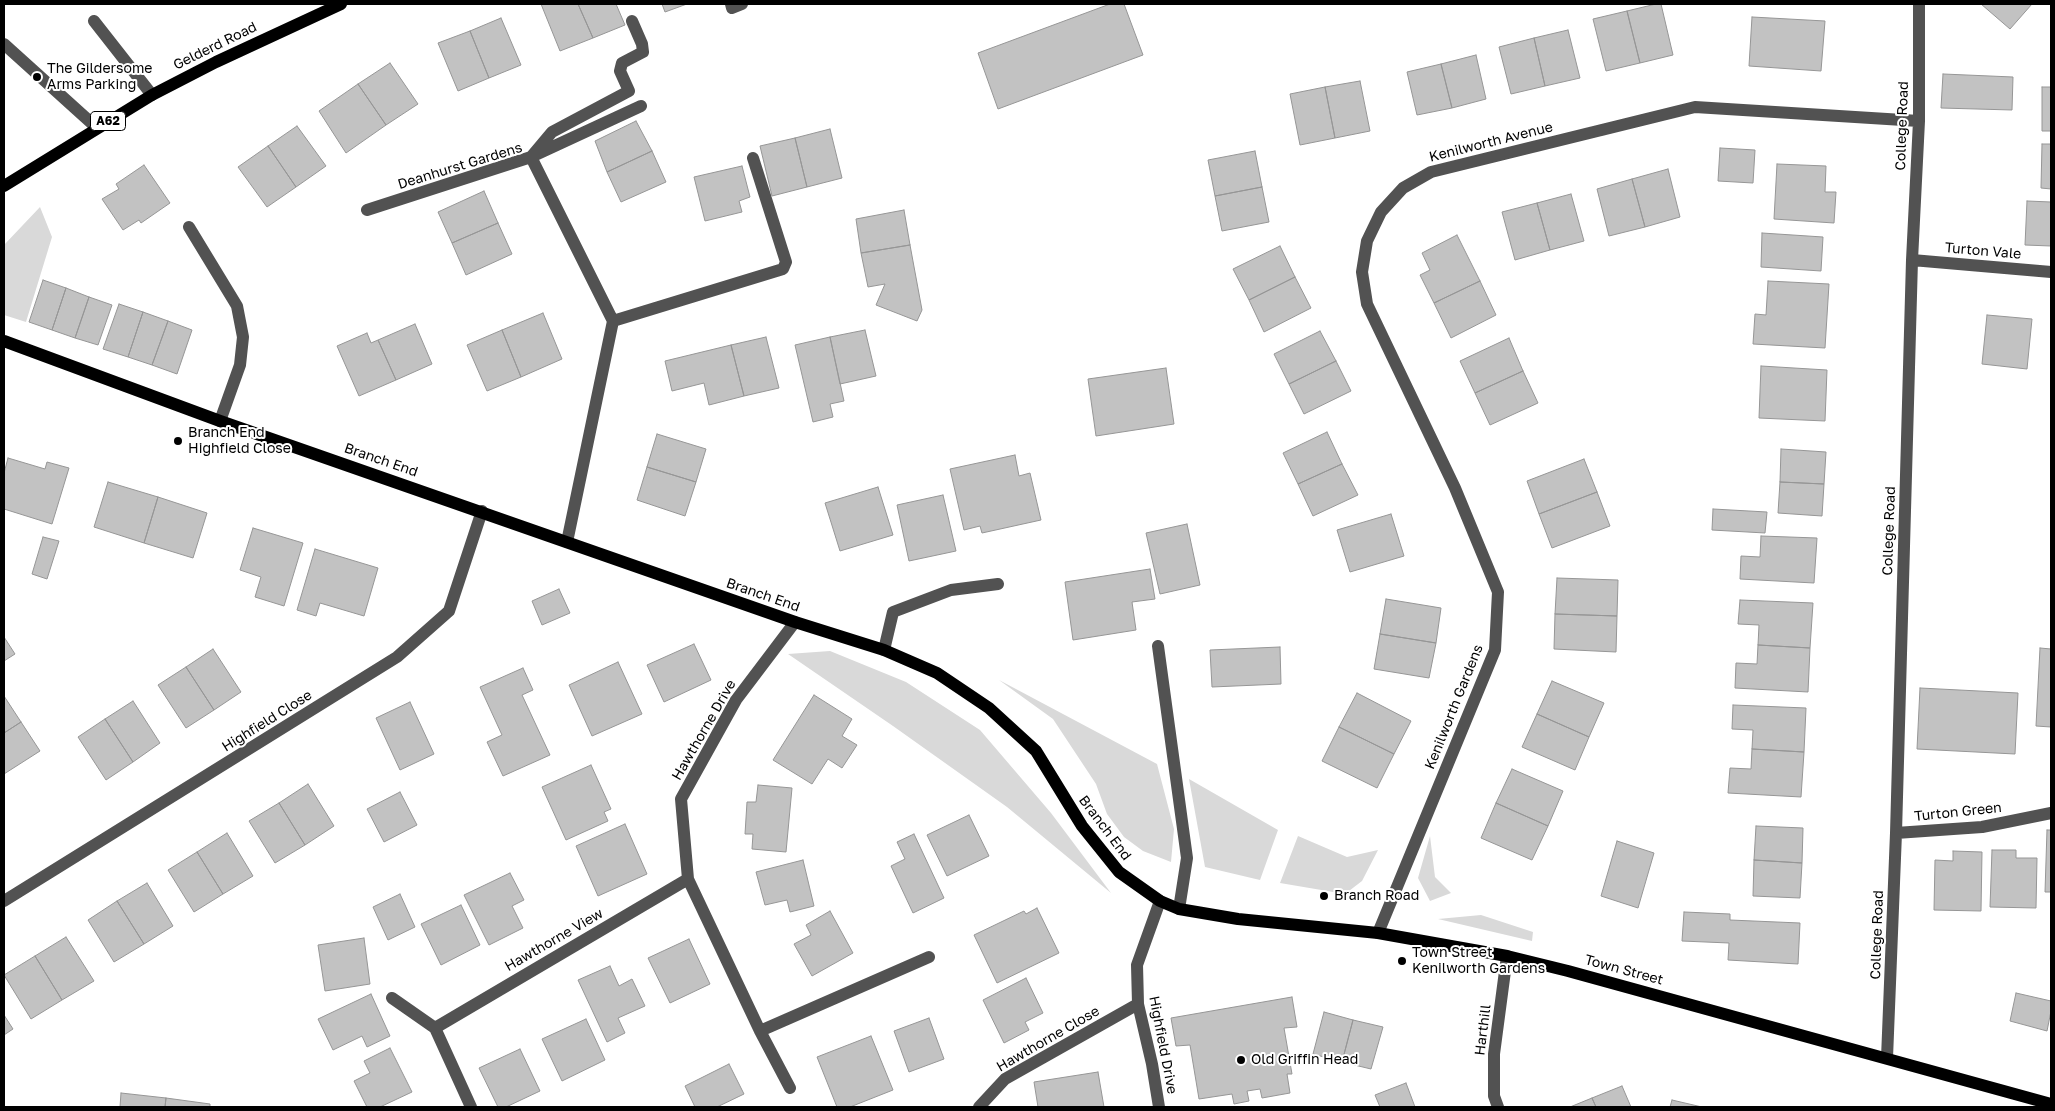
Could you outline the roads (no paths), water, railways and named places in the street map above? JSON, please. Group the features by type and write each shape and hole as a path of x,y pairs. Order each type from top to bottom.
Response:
{"main road":[{"name":"Gelderd Road","path":"4,186 152,95 216,62 341,4"},
{"name":"Branch End","path":"4,341 220,421 795,622 884,650 937,673 989,708 1036,751 1082,826 1119,872 1160,901 1179,909"},
{"name":"Town Street","path":"1179,909 1238,919 1378,933 1507,956 1568,971 2051,1104"}],"street":[{"path":"731,4 732,8 742,4"},
{"name":"College Road","path":"1887,1058 1896,833 1912,260 1919,121 1919,4"},
{"path":"94,20 152,95"},
{"path":"531,157 552,132 629,91 620,71 622,63 643,52 642,44 632,21"},
{"path":"4,44 97,128"},
{"path":"531,157 641,106"},
{"name":"Kenilworth Avenue","path":"1455,488 1367,304 1362,272 1367,241 1381,212 1403,188 1431,172 1695,107 1919,121"},
{"name":"Deanhurst Gardens","path":"367,210 531,157 613,321"},
{"path":"567,542 613,321 783,269 786,262 753,158"},
{"path":"189,226 237,306 243,337 240,365 220,421"},
{"name":"Turton Vale","path":"1912,260 2051,272"},
{"name":"Kenilworth Gardens","path":"1378,933 1495,650 1498,592 1455,488"},
{"name":"Highfield Close","path":"4,902 397,657 449,610 482,511"},
{"path":"884,650 894,612 951,590 998,584"},
{"name":"Hawthorne Drive","path":"790,1088 760,1031 688,879 681,799 736,700 795,622"},
{"path":"1158,646 1188,858 1179,909"},
{"name":"Turton Green","path":"1896,833 1982,827 2051,813"},
{"name":"Hawthorne View","path":"435,1028 688,879"},
{"name":"Highfield Drive","path":"1159,1107 1152,1064 1138,1004 1137,965 1160,901"},
{"name":"Harthill","path":"1498,1107 1494,1096 1494,1054 1507,956"},
{"path":"760,1031 929,957"},
{"path":"392,998 435,1028 471,1107"},
{"name":"Hawthorne Close","path":"979,1107 1005,1079 1138,1004"}],"place":[{"name":"The Gildersome Arms Parking","path":"37,77"},
{"name":"Branch End Highfield Close","path":"178,441"},
{"name":"Branch Road","path":"1324,896"},
{"name":"Town Street Kenilworth Gardens","path":"1402,961"},
{"name":"Old Griffin Head","path":"1241,1060"}]}
